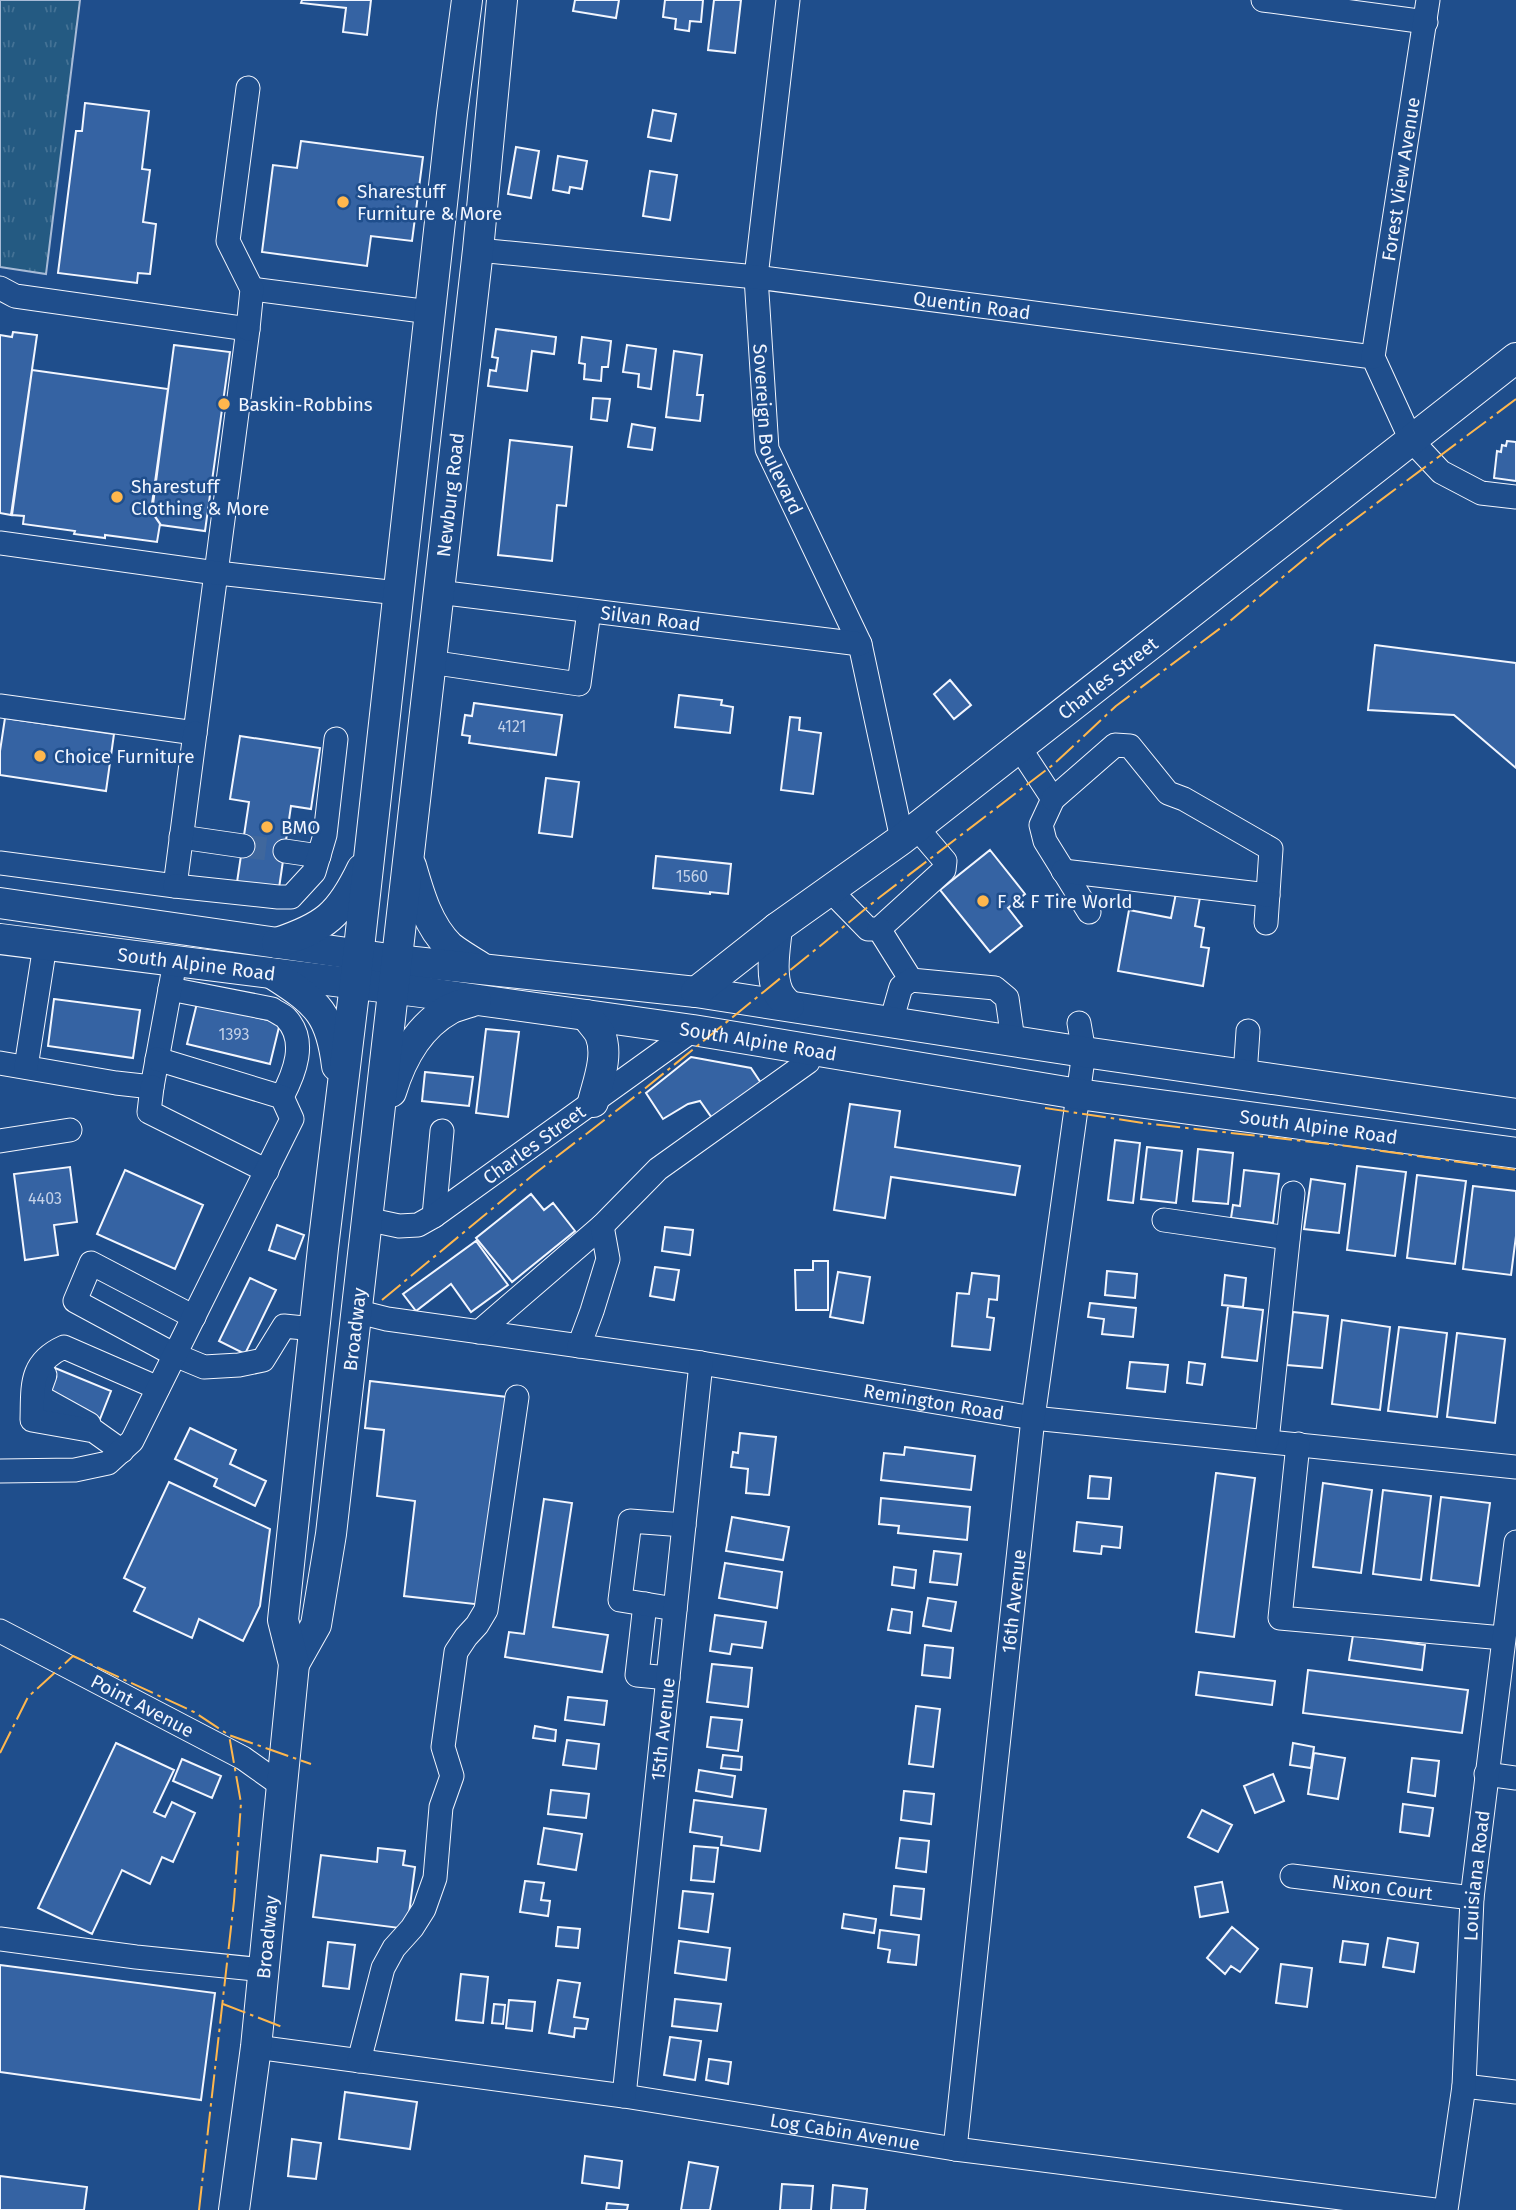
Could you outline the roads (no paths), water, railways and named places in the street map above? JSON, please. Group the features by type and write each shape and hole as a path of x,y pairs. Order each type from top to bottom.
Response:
{"main road":[{"name":"Newburg Road","path":"355,985 467,0"},
{"name":"Newburg Road","path":"393,989 478,250 502,0"},
{"path":"430,312 470,317"},
{"name":"Charles Street","path":"696,992 777,928 909,833 1516,358"},
{"path":"277,943 306,933 328,920 347,898 370,851"},
{"path":"408,855 417,888 431,922 450,946 482,968"},
{"name":"South Alpine Road","path":"0,903 396,960 696,992 1084,1052 1516,1114"},
{"path":"777,928 775,979 778,993 789,1006"},
{"name":"South Alpine Road","path":"0,939 45,945 172,975 273,974 477,1000 693,1030 1078,1094 1516,1153"},
{"path":"273,974 305,995 325,1018 335,1045 342,1091"},
{"name":"Broadway","path":"234,2210 256,2047 294,1664 283,1620 355,985"},
{"name":"Broadway","path":"294,1664 316,1625 331,1534 393,989"},
{"path":"375,1144 394,1082 409,1049 426,1026 451,1008 477,1000"},
{"path":"586,1015 600,1034 603,1050 593,1102"},
{"path":"1478,1148 1481,1109"}],"street":[{"name":"Sovereign Boulevard","path":"788,0 756,277 766,449 860,644 909,833"},
{"path":"1263,0 1427,11"},
{"name":"Forest View Avenue","path":"1373,357 1427,11"},
{"path":"174,886 218,572 252,289 228,241 248,88"},
{"name":"Quentin Road","path":"478,250 756,277 1373,357"},
{"path":"0,288 15,296 248,329"},
{"path":"252,289 430,312"},
{"path":"1373,357 1410,440 1441,472 1481,493 1516,497"},
{"path":"0,543 398,593"},
{"name":"Silvan Road","path":"438,592 860,644"},
{"path":"430,662 579,684 589,611"},
{"path":"0,706 195,733"},
{"path":"0,863 174,886 291,897 314,872 325,835 336,739"},
{"path":"1089,912 1045,841 1041,825 1053,799 1115,745 1129,746 1168,793 1184,799 1271,849 1266,923"},
{"path":"1018,747 1053,799"},
{"path":"830,890 868,929 879,929 944,870 945,861 909,833"},
{"path":"181,837 243,846"},
{"path":"285,851 319,856"},
{"path":"1063,871 1268,895"},
{"path":"879,929 911,980"},
{"path":"26,1067 45,945"},
{"path":"267,1171 149,1112 172,975 272,1009 287,1018 297,1036 298,1056 291,1081 282,1097"},
{"path":"891,1022 901,987 911,980 995,988 1007,998 1013,1040"},
{"name":"16th Avenue","path":"955,2149 1033,1418 1084,1052 1079,1023"},
{"name":"Charles Street","path":"366,1219 399,1226 418,1225 434,1216 693,1030"},
{"path":"1245,1075 1248,1031"},
{"path":"0,1471 75,1471 108,1463 132,1441 292,1119 282,1097 157,1059"},
{"path":"479,1332 603,1226 658,1169 808,1062"},
{"path":"0,1063 152,1087"},
{"path":"0,1141 70,1130"},
{"path":"434,1216 442,1132"},
{"path":"1267,1441 1293,1193"},
{"path":"1164,1220 1288,1238"},
{"path":"579,1346 608,1259 603,1226"},
{"path":"194,1317 91,1263 75,1301 175,1355 204,1367 239,1366 263,1360 284,1326 314,1329"},
{"name":"Remington Road","path":"355,1311 387,1319 701,1363 1033,1418 1516,1467"},
{"path":"122,1451 94,1431 32,1420 33,1381 39,1366 50,1353 64,1347 158,1388"},
{"name":"15th Avenue","path":"624,2096 701,1363"},
{"path":"359,2061 383,1968 394,1948 424,1909 435,1878 441,1807 452,1776 443,1747 456,1652 485,1610 517,1396"},
{"path":"1298,1444 1280,1618 1503,1638"},
{"path":"675,1609 620,1600 630,1521 684,1525"},
{"name":"Louisiana Road","path":"1446,2210 1464,2086 1472,1898 1516,1542"},
{"path":"645,1604 637,1675 668,1678"},
{"name":"Point Avenue","path":"0,1631 243,1758 281,1785"},
{"path":"1486,1774 1516,1778"},
{"name":"Nixon Court","path":"1292,1875 1472,1898"},
{"path":"0,1939 264,1970"},
{"name":"Log Cabin Avenue","path":"256,2047 624,2096 955,2149 1435,2210"},
{"path":"1464,2086 1516,2092"}],"tunnel":[{"path":"243,846 285,851"}],"place":[{"name":"Sharestuff Furniture & More","path":"343,202"},
{"name":"Baskin-Robbins","path":"224,404"},
{"name":"Sharestuff Clothing & More","path":"117,497"},
{"name":"Choice Furniture","path":"40,756"},
{"name":"BMO","path":"267,827"},
{"name":"F & F Tire World","path":"983,901"}]}
